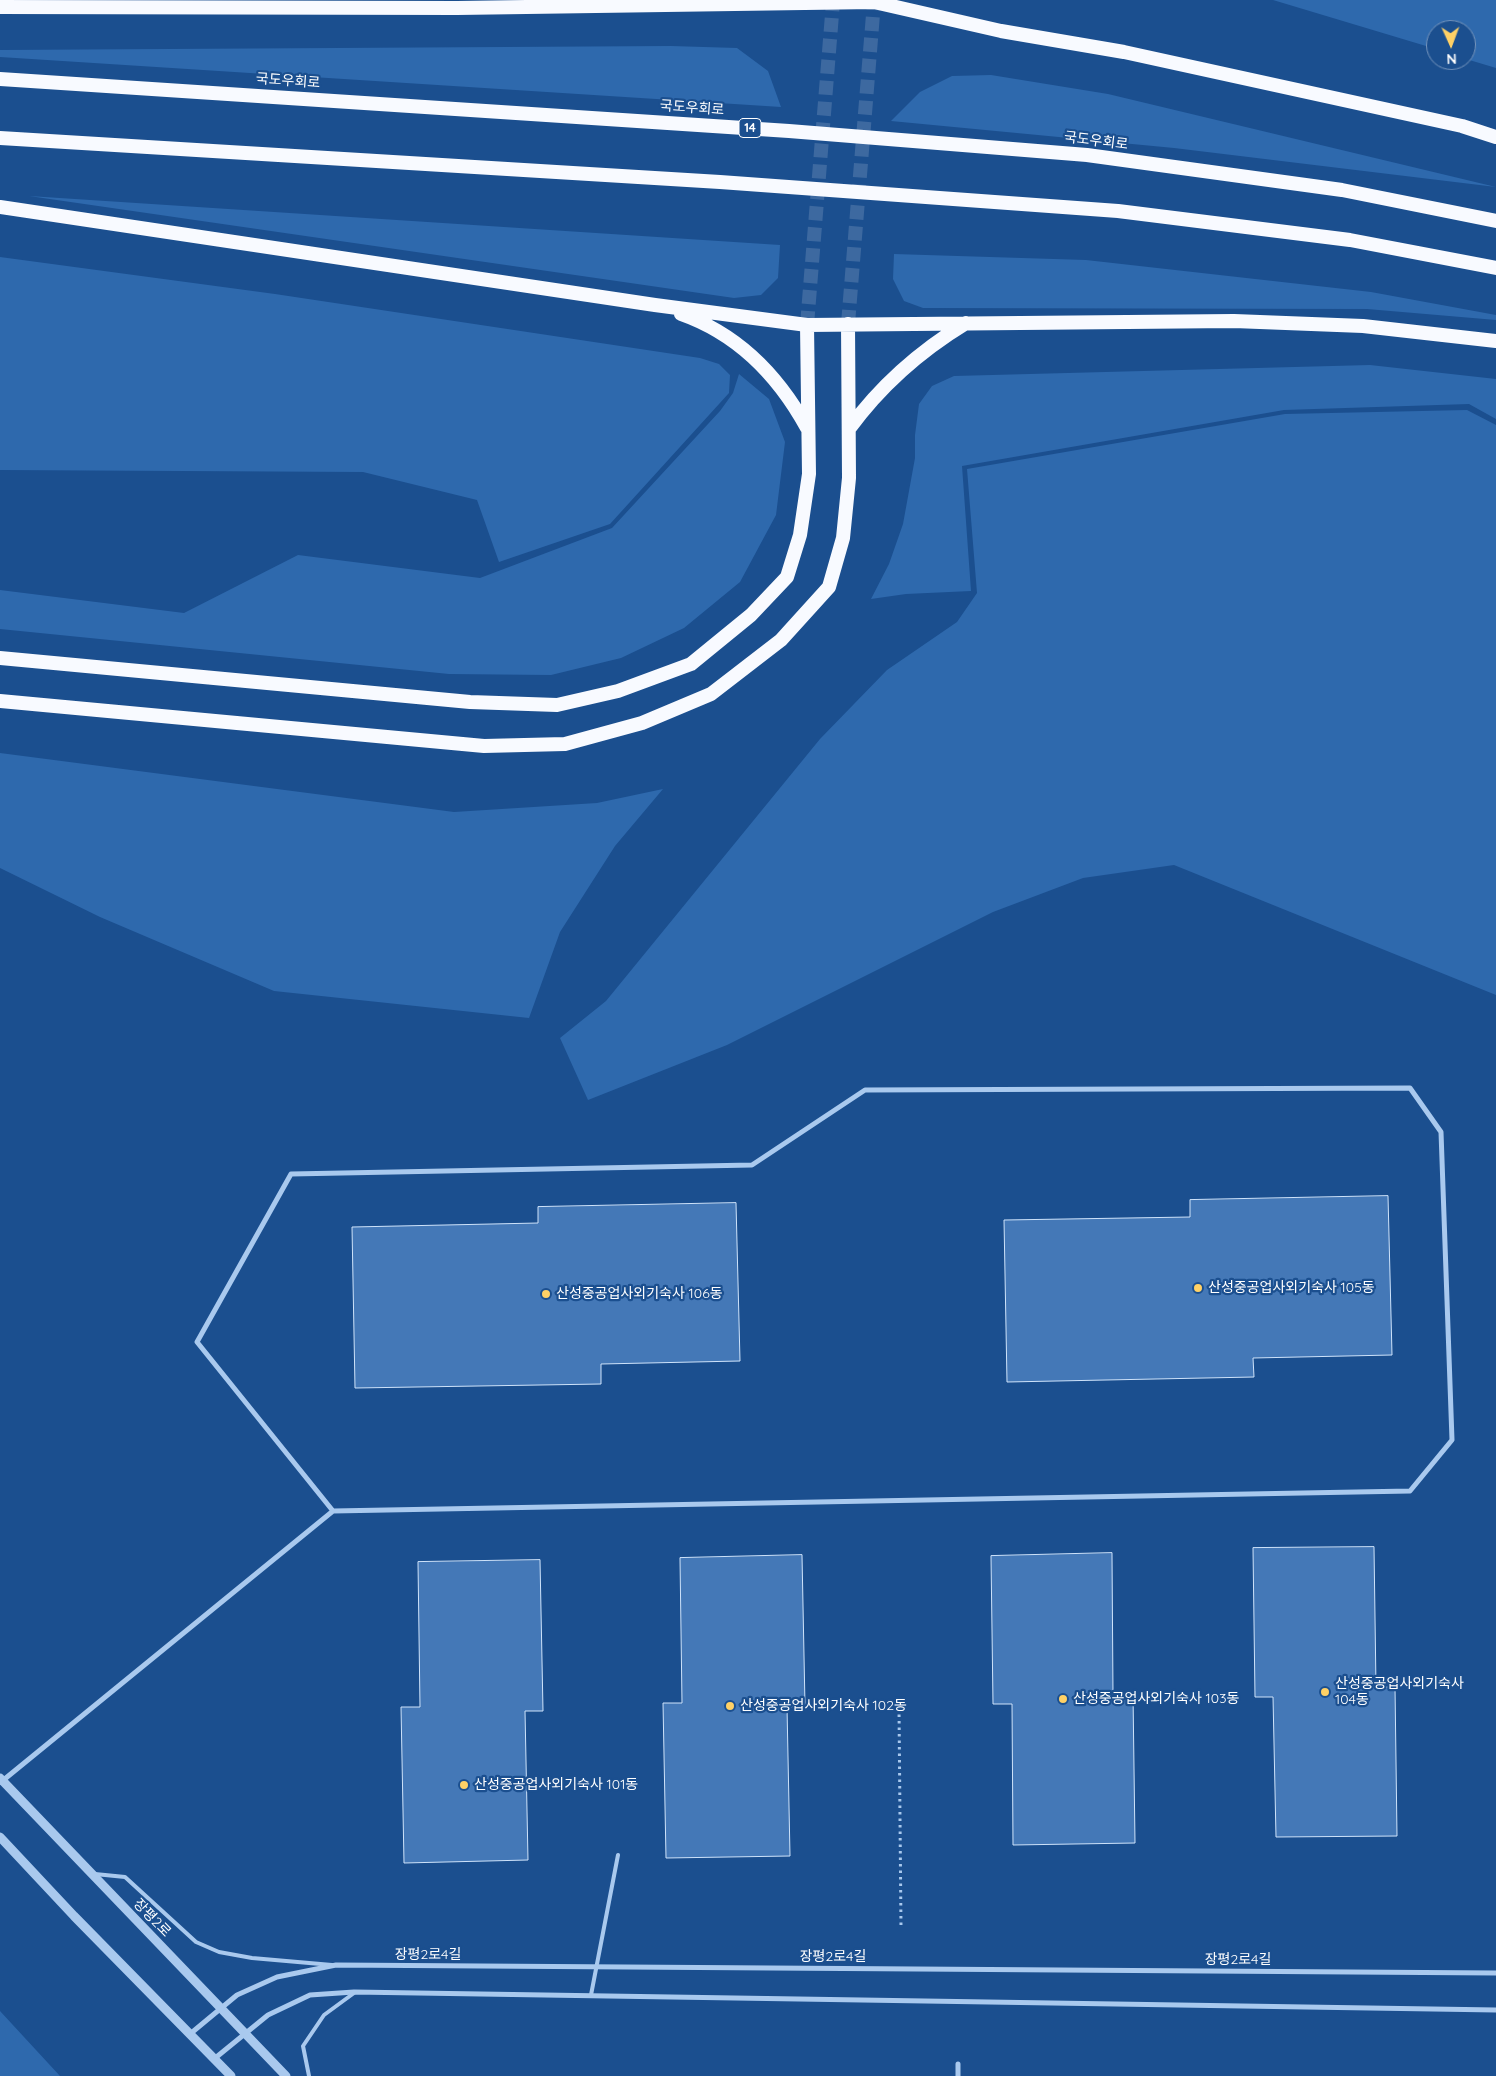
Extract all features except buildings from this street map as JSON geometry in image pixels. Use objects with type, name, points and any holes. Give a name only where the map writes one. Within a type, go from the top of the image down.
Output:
[{"type":"highway","points":[[0,7],[457,8],[874,2],[1001,31],[1124,52],[1462,126],[1496,137]]},
{"type":"highway","name":"국도우회로","points":[[0,78],[790,131],[1087,155],[1342,190],[1496,221]]},
{"type":"highway","points":[[0,138],[720,182],[1118,211],[1350,240],[1496,268]]},
{"type":"highway","points":[[0,207],[655,305],[807,325],[1234,321],[1362,326],[1496,341]]},
{"type":"highway","points":[[655,305],[696,320],[744,349],[779,385],[807,430]]},
{"type":"highway","points":[[849,429],[872,400],[912,360],[968,322]]},
{"type":"highway","points":[[0,700],[484,746],[565,744],[642,722],[711,694],[781,640],[829,587],[843,538],[849,478],[848,324]]},
{"type":"highway","points":[[0,658],[470,702],[557,705],[618,691],[691,664],[751,615],[787,577],[800,535],[809,474],[807,325]]},
{"type":"street","points":[[1,1780],[333,1511],[1410,1491],[1452,1440],[1441,1132],[1410,1088],[865,1090],[752,1165],[291,1174],[197,1342],[333,1511]]},
{"type":"street","name":"장평2로","points":[[1,1780],[286,2076]]},
{"type":"street","points":[[0,1837],[74,1916],[231,2076]]},
{"type":"street","name":"장평2로4길","points":[[190,2034],[237,1995],[277,1977],[342,1965],[1496,1973]]},
{"type":"street","points":[[214,2059],[268,2015],[310,1995],[354,1992],[1496,2010]]},
{"type":"street","points":[[958,2064],[958,2076]]},
{"type":"lane","points":[[591,1995],[618,1855]]},
{"type":"lane","points":[[90,1874],[125,1877],[196,1942],[219,1952],[252,1958],[342,1965]]},
{"type":"lane","points":[[308,2076],[303,2046],[324,2015],[354,1992]]},
{"type":"path","points":[[899,1708],[901,1927]]},
{"type":"shaded area","points":[[1273,0],[1496,0],[1496,68],[1476,62],[1476,20],[1426,20],[1426,46]]},
{"type":"shaded area","points":[[671,46],[737,48],[768,71],[781,107],[0,57],[0,50]]},
{"type":"shaded area","points":[[991,75],[1108,94],[1496,187],[1174,148],[891,121],[920,92],[952,76]]},
{"type":"shaded area","points":[[29,196],[780,245],[778,278],[761,295],[734,298]]},
{"type":"shaded area","points":[[894,254],[1086,260],[1371,292],[1496,315],[1496,320],[1367,309],[923,308],[904,301],[893,279]]},
{"type":"shaded area","points":[[0,257],[275,294],[700,358],[719,364],[730,375],[729,393],[610,524],[499,562],[477,500],[363,472],[0,470]]},
{"type":"shaded area","points":[[1370,365],[1496,379],[1496,419],[1469,404],[1284,410],[962,466],[971,591],[906,594],[871,599],[889,564],[903,524],[915,458],[915,435],[919,404],[932,386],[954,376]]},
{"type":"shaded area","points":[[739,374],[769,399],[785,442],[776,515],[740,582],[684,628],[621,658],[551,675],[449,674],[0,629],[0,590],[184,613],[298,555],[480,578],[612,528],[720,411],[733,393]]},
{"type":"shaded area","points":[[1467,410],[1496,425],[1496,995],[1174,865],[1083,878],[993,912],[727,1045],[588,1100],[560,1038],[606,1001],[820,739],[887,670],[957,622],[977,593],[967,469],[1285,414]]},
{"type":"shaded area","points":[[0,753],[454,812],[597,803],[663,789],[615,846],[560,932],[529,1018],[274,991],[100,917],[0,868]]},
{"type":"shaded area","points":[[0,2011],[60,2076],[0,2076]]},
{"type":"tunnel","points":[[807,325],[833,2]]},
{"type":"tunnel","points":[[848,324],[874,2]]},
{"type":"place","name":"산성중공업사외기숙사 105동","points":[[1198,1288]]},
{"type":"place","name":"산성중공업사외기숙사 106동","points":[[546,1294]]},
{"type":"place","name":"산성중공업사외기숙사 104동","points":[[1325,1692]]},
{"type":"place","name":"산성중공업사외기숙사 103동","points":[[1063,1699]]},
{"type":"place","name":"산성중공업사외기숙사 102동","points":[[730,1706]]},
{"type":"place","name":"산성중공업사외기숙사 101동","points":[[464,1785]]}]
